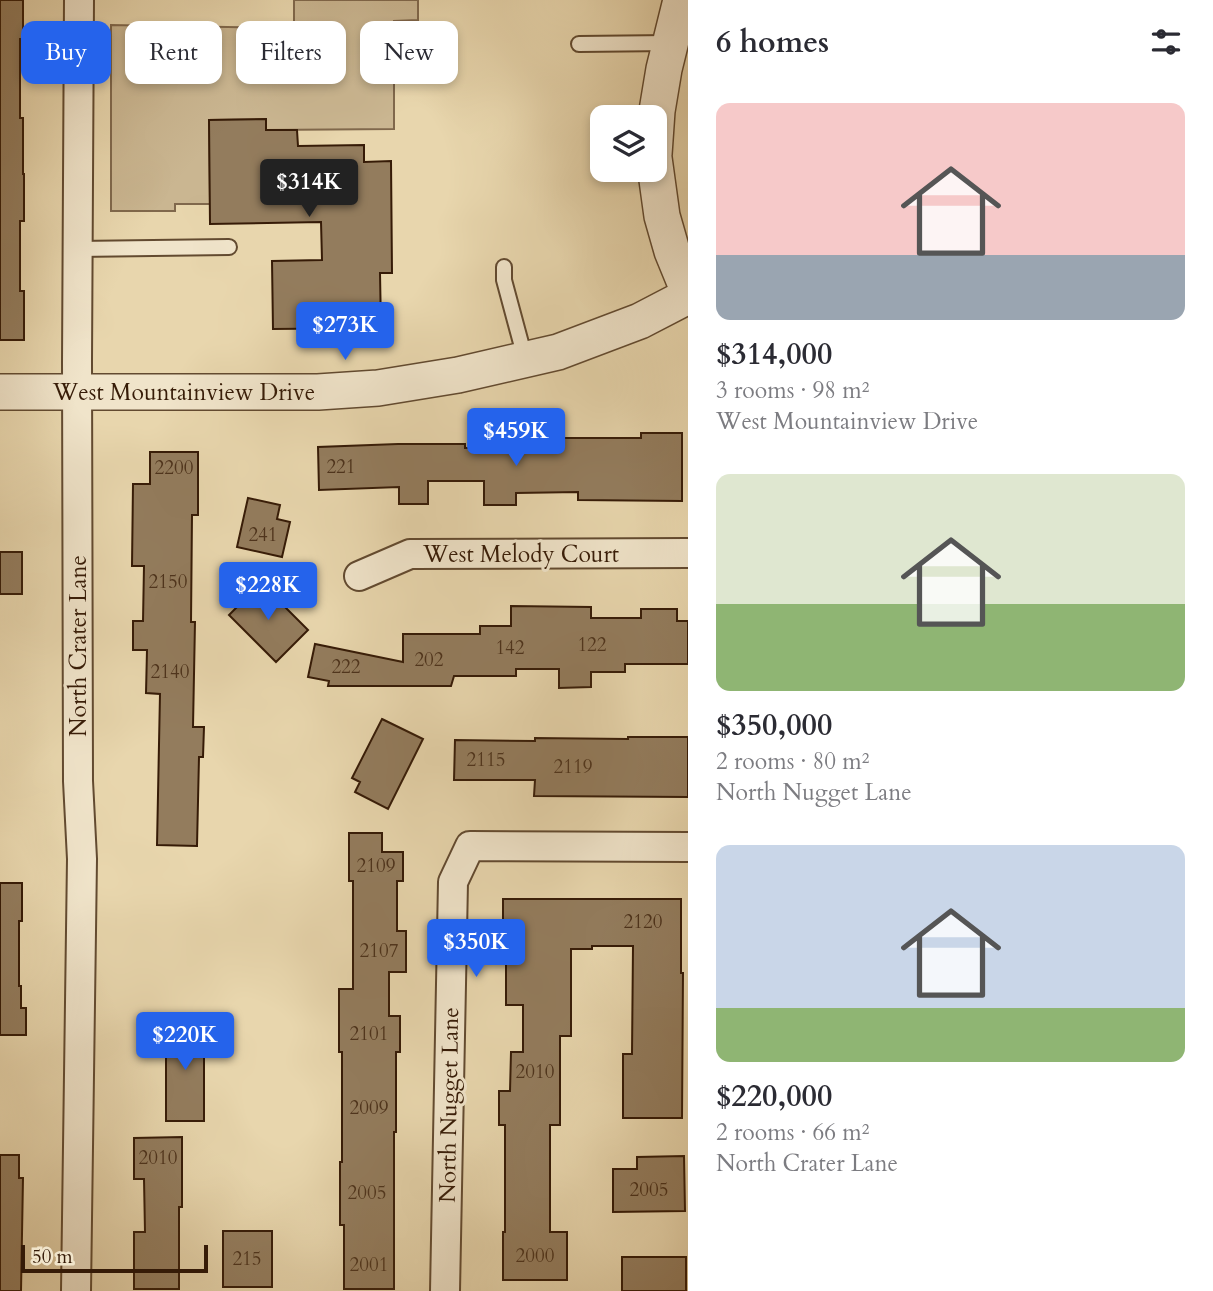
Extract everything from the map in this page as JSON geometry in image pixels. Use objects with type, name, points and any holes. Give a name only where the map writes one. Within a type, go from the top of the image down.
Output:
[{"type":"street","name":"North Crater Lane","points":[[76,1291],[82,859],[78,780],[79,0]]},
{"type":"street","points":[[658,105],[681,0]]},
{"type":"street","points":[[657,182],[662,216],[672,251],[688,290]]},
{"type":"street","name":"West Mountainview Drive","points":[[0,392],[305,392],[378,388],[458,375],[558,352],[640,321],[688,296]]},
{"type":"street","name":"West Melody Court","points":[[359,576],[410,554],[688,553]]},
{"type":"street","name":"North Nugget Lane","points":[[445,1291],[453,882],[470,846],[688,847]]},
{"type":"lane","points":[[579,44],[670,43]]},
{"type":"lane","points":[[77,249],[229,247]]},
{"type":"lane","points":[[504,267],[504,280],[525,360]]},
{"type":"shaded area","points":[[294,0],[418,0],[418,20],[360,21],[360,84],[394,84],[394,129],[266,130],[265,119],[209,120],[210,204],[175,204],[175,211],[111,211],[111,25],[125,25],[125,84],[222,84],[222,27],[236,27],[236,84],[346,84],[346,21],[294,21]]},
{"type":"building","points":[[0,0],[23,0],[20,118],[23,118],[24,221],[20,221],[20,291],[24,291],[24,340],[0,340]]},
{"type":"building","points":[[266,119],[266,130],[297,130],[298,146],[364,145],[364,162],[391,161],[392,273],[380,273],[381,328],[273,329],[272,261],[322,260],[321,222],[210,224],[209,120]]},
{"type":"building","points":[[531,432],[532,438],[641,438],[641,433],[682,433],[682,501],[578,500],[578,492],[516,493],[516,505],[484,505],[484,481],[428,481],[428,504],[399,504],[399,487],[319,490],[318,447],[465,444],[465,448],[505,447],[505,433]]},
{"type":"building","points":[[150,452],[198,452],[198,515],[192,515],[191,622],[195,622],[193,727],[204,727],[203,757],[199,757],[197,846],[157,845],[160,694],[146,693],[147,650],[133,650],[133,621],[143,621],[144,566],[132,566],[133,484],[150,484]]},
{"type":"building","points":[[248,498],[280,505],[277,519],[290,522],[282,557],[237,547]]},
{"type":"building","points":[[0,552],[22,552],[22,594],[0,594]]},
{"type":"building","points":[[261,583],[308,630],[276,662],[229,615]]},
{"type":"building","points":[[511,606],[591,607],[591,618],[641,618],[641,609],[677,609],[677,621],[688,621],[688,664],[625,664],[625,672],[591,672],[591,687],[559,688],[559,669],[516,669],[516,676],[454,676],[451,686],[328,686],[329,681],[308,677],[315,644],[403,662],[403,634],[480,634],[480,626],[511,626]]},
{"type":"building","points":[[382,719],[423,739],[388,809],[355,792],[360,782],[352,778]]},
{"type":"building","points":[[688,737],[688,797],[534,796],[535,780],[454,780],[455,740],[535,741],[535,738]]},
{"type":"building","points":[[349,833],[382,833],[382,852],[403,852],[403,881],[397,881],[397,931],[406,931],[406,972],[389,972],[389,1016],[400,1016],[400,1052],[396,1052],[394,1132],[394,1289],[344,1289],[344,1225],[340,1225],[342,1052],[339,1052],[339,989],[353,989],[353,881],[349,881]]},
{"type":"building","points":[[0,883],[22,883],[19,986],[21,1008],[26,1008],[26,1035],[0,1035]]},
{"type":"building","points":[[503,899],[681,899],[682,1118],[623,1118],[623,1054],[632,1054],[633,946],[571,949],[571,1036],[560,1036],[560,1125],[550,1125],[550,1232],[567,1232],[567,1280],[503,1280],[505,1125],[499,1125],[499,1091],[510,1091],[511,1052],[523,1052],[523,1005],[506,1005]]},
{"type":"building","points":[[166,1024],[204,1024],[204,1121],[166,1121]]},
{"type":"building","points":[[182,1137],[179,1289],[134,1289],[134,1232],[145,1232],[144,1179],[134,1179],[134,1138]]},
{"type":"building","points":[[0,1155],[19,1155],[19,1178],[23,1178],[21,1291],[0,1291]]},
{"type":"building","points":[[684,1156],[685,1211],[613,1212],[613,1169],[637,1169],[637,1157]]},
{"type":"building","points":[[223,1231],[272,1231],[272,1287],[223,1287]]},
{"type":"building","points":[[622,1257],[686,1257],[686,1291],[622,1291]]}]
